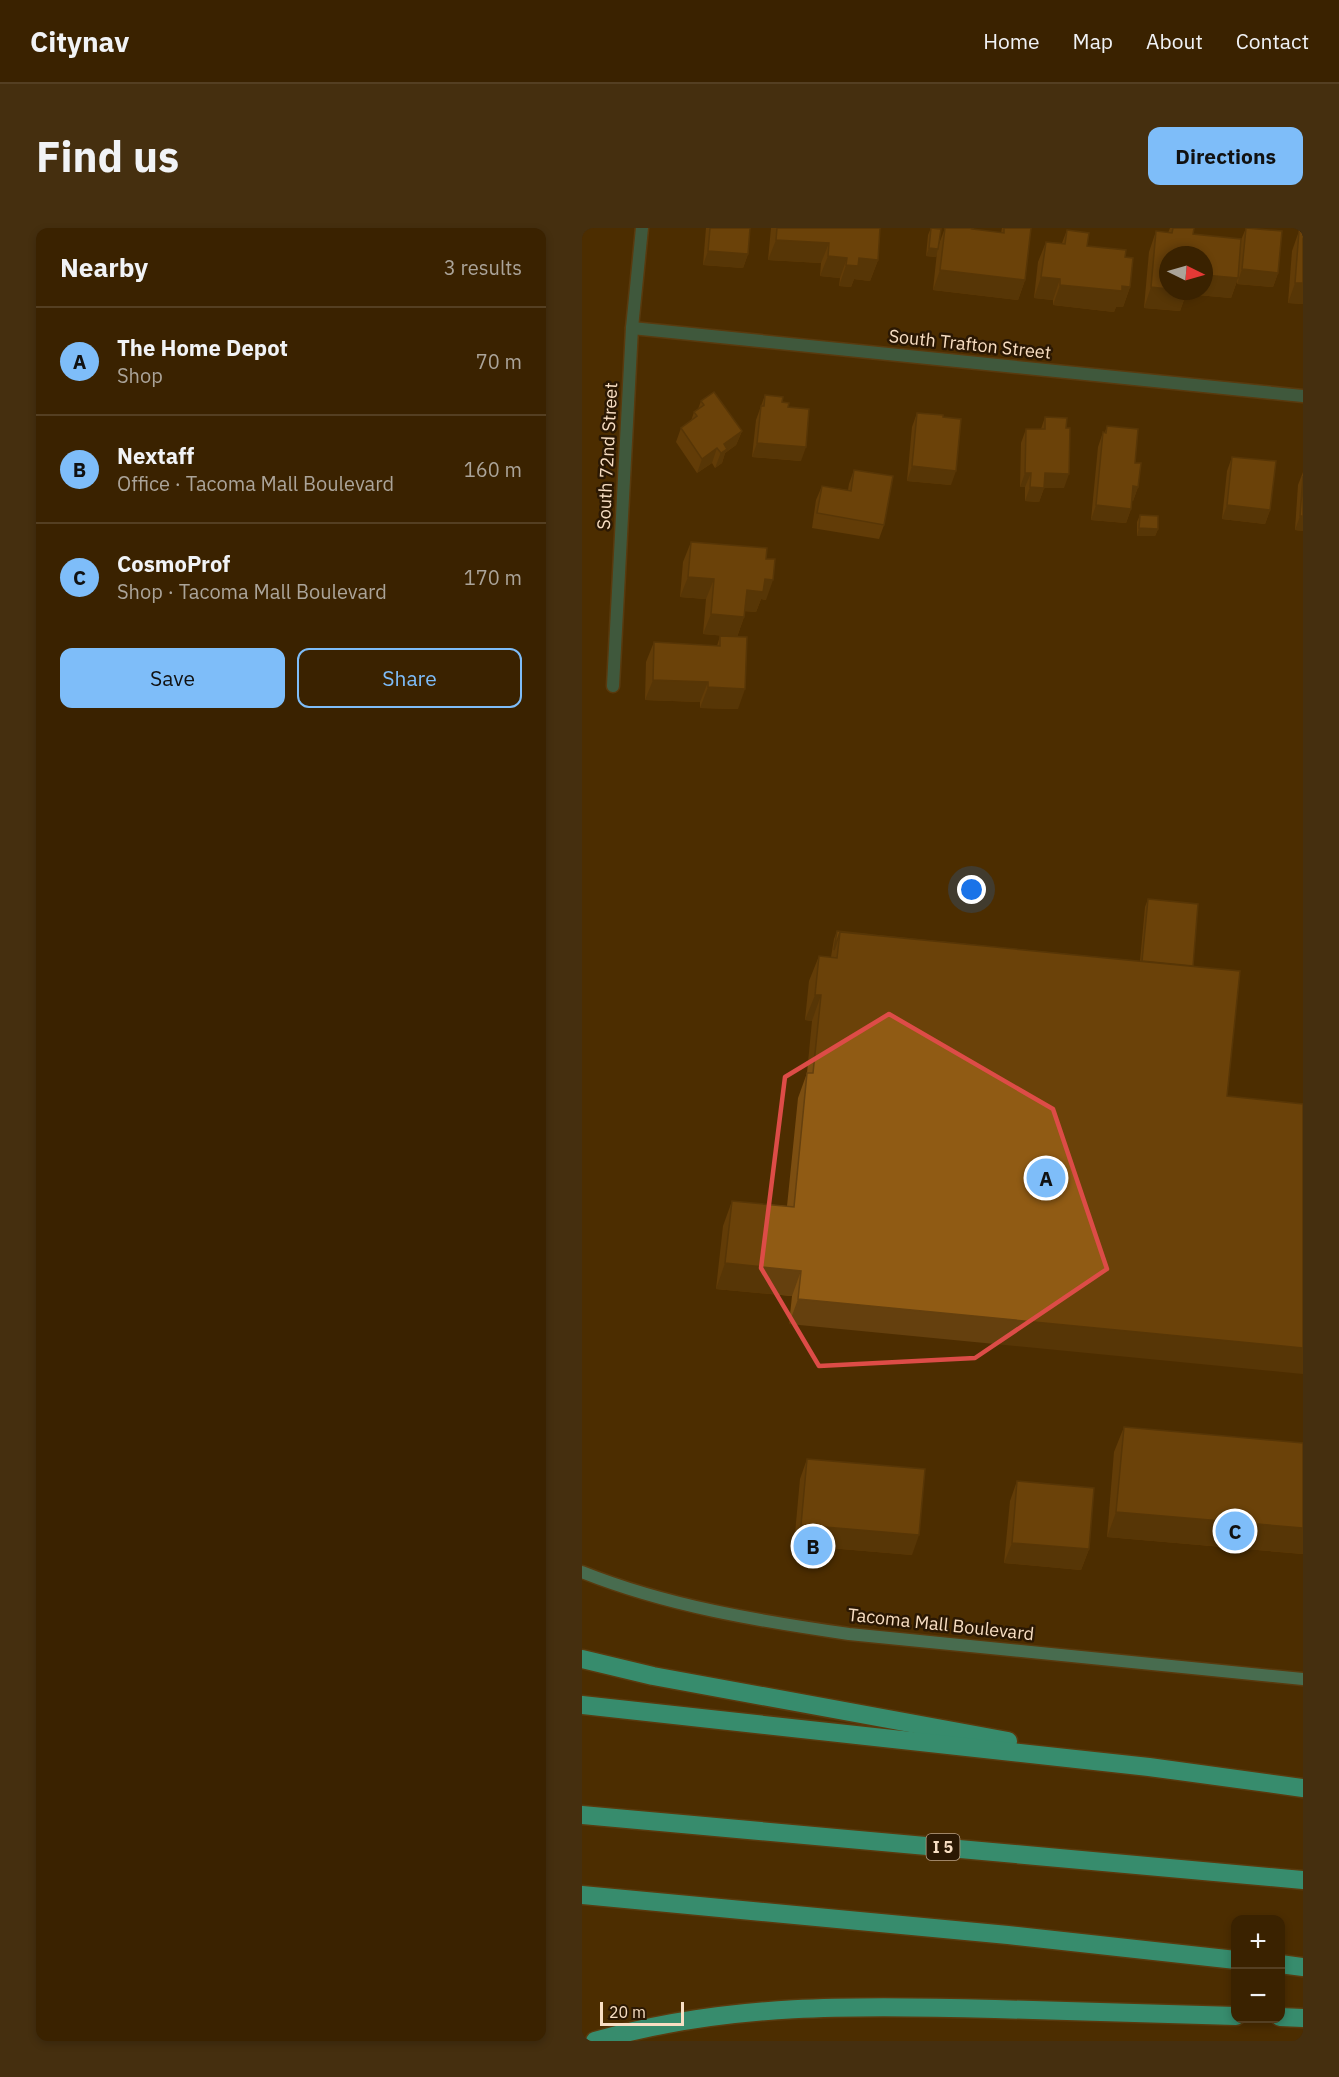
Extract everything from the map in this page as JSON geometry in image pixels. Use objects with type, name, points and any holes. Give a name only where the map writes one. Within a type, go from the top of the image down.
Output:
[{"type":"highway","points":[[582,1659],[653,1676],[1149,1767]]},
{"type":"highway","points":[[582,1705],[1149,1767],[1303,1788]]},
{"type":"highway","name":"I 5","points":[[582,1815],[1303,1880]]},
{"type":"highway","points":[[582,1895],[1008,1935],[1231,1959]]},
{"type":"highway","points":[[1285,1965],[1303,1966]]},
{"type":"highway","points":[[595,2041],[695,2018],[816,2007],[940,2007],[1231,2016]]},
{"type":"highway","points":[[1285,2017],[1303,2018]]},
{"type":"main road","name":"Tacoma Mall Boulevard","points":[[582,1572],[638,1592],[695,1607],[780,1624],[849,1634],[1303,1679]]},
{"type":"street","name":"South 72nd Street","points":[[613,686],[633,328],[642,228]]},
{"type":"street","name":"South Trafton Street","points":[[633,328],[1303,396]]},
{"type":"highlighted area","points":[[889,1014],[1053,1109],[1107,1269],[975,1358],[819,1366],[761,1268],[785,1077]]},
{"type":"building","points":[[710,228],[750,228],[748,254],[708,251]]},
{"type":"building","points":[[777,228],[880,228],[878,260],[859,258],[858,266],[846,265],[847,258],[828,256],[829,243],[776,240]]},
{"type":"building","points":[[931,228],[941,229],[938,249],[929,248]]},
{"type":"building","points":[[945,228],[973,228],[1004,233],[1004,228],[1031,228],[1025,280],[940,270]]},
{"type":"building","points":[[1173,228],[1194,228],[1193,234],[1241,239],[1238,278],[1213,276],[1213,246],[1159,246],[1159,288],[1151,287],[1156,231],[1172,233]]},
{"type":"building","points":[[1246,228],[1282,231],[1278,273],[1242,269]]},
{"type":"building","points":[[1067,230],[1089,233],[1087,246],[1126,250],[1125,257],[1133,258],[1130,287],[1122,286],[1122,291],[1060,285],[1060,279],[1041,277],[1046,242],[1065,244]]},
{"type":"building","points":[[1299,231],[1303,231],[1303,283],[1295,283]]},
{"type":"building","points":[[714,392],[742,431],[724,444],[727,449],[721,453],[717,448],[702,459],[681,428],[697,416],[694,412],[704,405],[701,401]]},
{"type":"building","points":[[765,395],[783,397],[782,402],[789,403],[788,407],[809,409],[806,447],[757,443],[761,406],[764,406]]},
{"type":"building","points":[[917,413],[961,419],[956,471],[912,466]]},
{"type":"building","points":[[1045,417],[1067,418],[1066,428],[1070,428],[1069,474],[1045,473],[1044,488],[1030,487],[1031,473],[1025,473],[1026,429],[1045,429]]},
{"type":"building","points":[[1107,426],[1138,429],[1135,463],[1141,463],[1138,487],[1133,486],[1131,509],[1096,505],[1103,432],[1106,433]]},
{"type":"building","points":[[1232,457],[1276,461],[1270,510],[1227,505]]},
{"type":"building","points":[[854,470],[893,476],[884,525],[817,513],[822,486],[851,491]]},
{"type":"building","points":[[1303,476],[1303,516],[1300,516]]},
{"type":"building","points":[[1140,515],[1158,516],[1158,529],[1139,528]]},
{"type":"building","points":[[691,542],[767,548],[766,559],[775,559],[773,580],[765,579],[763,592],[747,590],[744,617],[711,614],[714,579],[688,577]]},
{"type":"building","points":[[720,636],[747,637],[745,689],[708,687],[708,682],[653,680],[654,642],[720,646]]},
{"type":"building","points":[[1148,899],[1198,904],[1193,966],[1142,961]]},
{"type":"building","points":[[837,931],[873,935],[840,932],[834,950]]},
{"type":"building","points":[[840,932],[1240,971],[1227,1096],[1303,1104],[1303,1348],[798,1299],[801,1271],[725,1263],[732,1201],[794,1207],[807,1073],[813,1073],[821,995],[815,995],[819,956],[837,958]]},
{"type":"building","points":[[1124,1427],[1303,1443],[1303,1528],[1116,1512]]},
{"type":"building","points":[[807,1459],[925,1469],[919,1535],[801,1525]]},
{"type":"building","points":[[1017,1481],[1094,1488],[1089,1549],[1012,1543]]},
{"type":"place","name":"The Home Depot","points":[[1046,1178]]},
{"type":"place","name":"CosmoProf","points":[[1235,1531]]},
{"type":"place","name":"Nextaff","points":[[813,1546]]}]
